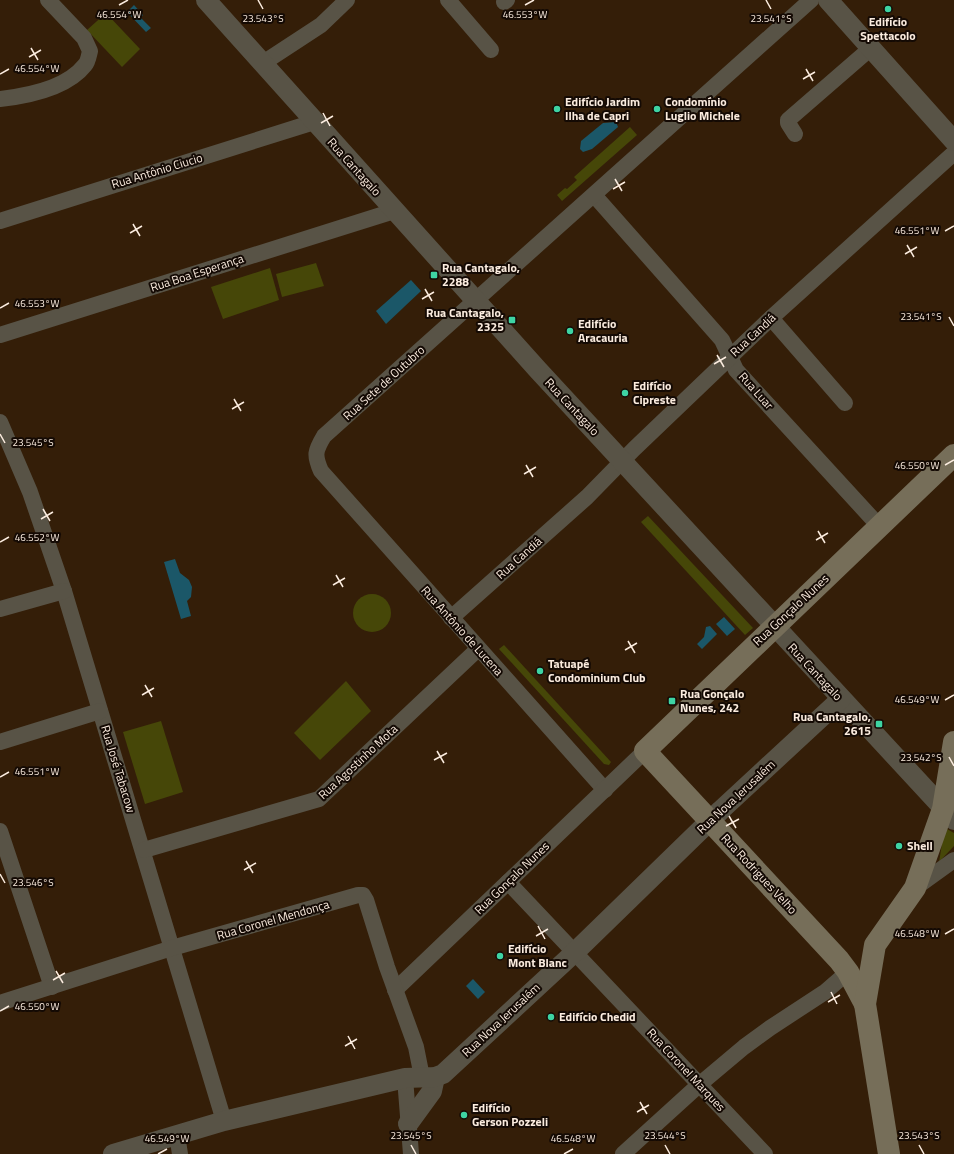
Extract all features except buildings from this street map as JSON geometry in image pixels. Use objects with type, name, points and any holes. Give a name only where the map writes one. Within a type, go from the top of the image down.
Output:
[{"type":"main road","name":"Rua Gonçalo Nunes","points":[[649,755],[773,627],[880,527],[954,455]]},
{"type":"main road","points":[[843,966],[875,945],[915,888],[949,814],[954,742]]},
{"type":"main road","name":"Rua Rodrigues Velho","points":[[649,755],[843,966],[865,1004]]},
{"type":"main road","points":[[875,945],[865,1004],[889,1154]]},
{"type":"street","points":[[0,99],[23,96],[50,88],[75,75],[86,64],[90,50],[84,38],[48,0]]},
{"type":"street","name":"Rua Cantagalo","points":[[206,0],[475,301],[773,627],[949,814]]},
{"type":"street","points":[[262,63],[321,25],[347,0]]},
{"type":"street","points":[[448,0],[491,50]]},
{"type":"street","name":"Rua Sete de Outubro","points":[[320,471],[316,459],[317,448],[324,436],[811,0]]},
{"type":"street","points":[[828,0],[954,141]]},
{"type":"street","points":[[794,134],[788,120],[872,48]]},
{"type":"street","name":"Rua Antônio Ciucio","points":[[0,220],[314,122]]},
{"type":"street","name":"Rua Candiá","points":[[451,618],[587,497],[622,461],[771,318],[954,153]]},
{"type":"street","name":"Rua Luar","points":[[594,194],[722,340],[736,370],[880,527]]},
{"type":"street","name":"Rua Boa Esperança","points":[[0,335],[394,211]]},
{"type":"street","points":[[771,318],[845,404]]},
{"type":"street","name":"Rua José Tabacow","points":[[0,422],[30,492],[64,591],[144,850],[224,1121]]},
{"type":"street","name":"Rua Antônio de Lucena","points":[[320,471],[604,790]]},
{"type":"street","points":[[0,609],[64,591]]},
{"type":"street","name":"Rua Agostinho Mota","points":[[144,850],[319,799],[478,649]]},
{"type":"street","name":"Rua Nova Jerusalém","points":[[113,1154],[179,1144],[224,1121],[420,1077],[443,1074],[575,952],[709,821],[841,699]]},
{"type":"street","points":[[0,742],[100,711]]},
{"type":"street","name":"Rua Gonçalo Nunes","points":[[395,990],[629,766],[649,755]]},
{"type":"street","points":[[0,830],[52,987]]},
{"type":"street","points":[[915,888],[954,860]]},
{"type":"street","name":"Rua Coronel Marques","points":[[508,882],[765,1154]]},
{"type":"street","name":"Rua Coronel Mendonça","points":[[0,1003],[172,948],[358,895],[363,896],[366,900],[395,990],[416,1047],[420,1077],[408,1124],[411,1154]]},
{"type":"street","points":[[623,1154],[700,1084],[757,1037],[817,998],[843,966]]},
{"type":"street","points":[[408,1124],[432,1091],[420,1077]]},
{"type":"shaded area","points":[[106,13],[140,49],[122,67],[87,30]]},
{"type":"shaded area","points":[[630,127],[637,135],[562,201],[557,195],[577,180],[574,177]]},
{"type":"shaded area","points":[[316,263],[324,286],[282,297],[276,274]]},
{"type":"shaded area","points":[[270,268],[279,300],[223,319],[211,287]]},
{"type":"shaded area","points":[[648,516],[753,628],[745,635],[641,522]]},
{"type":"shaded area","points":[[368,594],[376,594],[383,597],[388,602],[391,613],[388,624],[383,629],[376,632],[368,632],[361,629],[356,624],[353,617],[353,609],[356,602],[361,597]]},
{"type":"shaded area","points":[[504,645],[611,762],[609,765],[604,764],[499,649]]},
{"type":"shaded area","points":[[346,681],[371,711],[320,760],[294,733]]},
{"type":"shaded area","points":[[161,721],[183,792],[145,804],[123,732]]},
{"type":"shaded area","points":[[947,829],[954,833],[954,846],[939,862],[943,840]]},
{"type":"water","points":[[134,5],[143,15],[141,18],[151,28],[146,32],[127,12]]},
{"type":"water","points":[[616,122],[618,127],[592,149],[583,152],[580,149],[581,141],[603,123]]},
{"type":"water","points":[[411,280],[421,291],[386,324],[376,311]]},
{"type":"water","points":[[175,559],[180,573],[189,580],[192,587],[191,597],[187,601],[191,616],[181,619],[164,562]]},
{"type":"water","points":[[724,617],[735,629],[727,636],[716,624]]},
{"type":"water","points":[[710,626],[717,634],[702,649],[697,644],[704,637],[706,627]]},
{"type":"water","points":[[473,979],[485,992],[478,999],[466,986]]},
{"type":"place","name":"Edifício Spettacolo","points":[[888,9]]},
{"type":"place","name":"Edifício Jardim Ilha de Capri","points":[[557,109]]},
{"type":"place","name":"Condomínio Luglio Michele","points":[[657,109]]},
{"type":"place","name":"Rua Cantagalo, 2288","points":[[434,275]]},
{"type":"place","name":"Rua Cantagalo, 2325","points":[[512,320]]},
{"type":"place","name":"Edifício Aracauria","points":[[570,331]]},
{"type":"place","name":"Edifício Cipreste","points":[[625,393]]},
{"type":"place","name":"Tatuapé Condominium Club","points":[[540,671]]},
{"type":"place","name":"Rua Gonçalo Nunes, 242","points":[[672,701]]},
{"type":"place","name":"Rua Cantagalo, 2615","points":[[879,724]]},
{"type":"place","name":"Shell","points":[[899,846]]},
{"type":"place","name":"Edifício Mont Blanc","points":[[500,956]]},
{"type":"place","name":"Edifício Chedid","points":[[551,1017]]},
{"type":"place","name":"Edifício Gerson Pozzeli","points":[[464,1115]]}]
